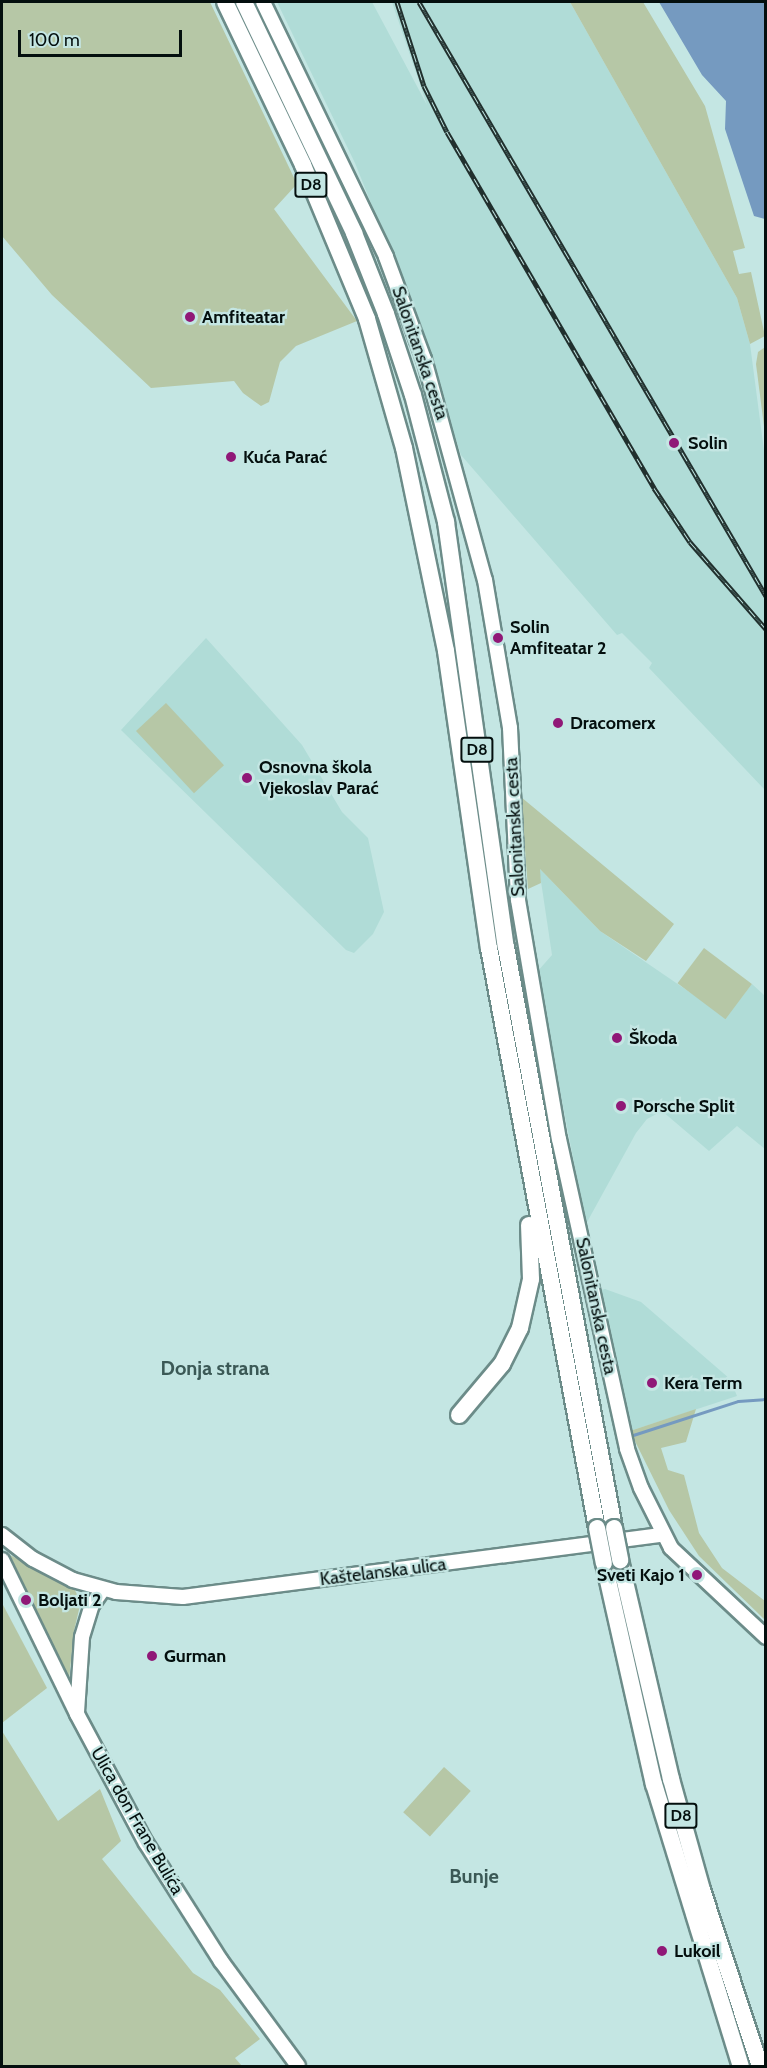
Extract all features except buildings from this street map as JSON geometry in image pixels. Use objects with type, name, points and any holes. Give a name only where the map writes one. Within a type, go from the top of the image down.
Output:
[{"type":"highway","name":"D8","points":[[225,2],[303,165],[362,308],[402,437],[446,651],[489,948],[597,1528],[612,1562],[674,1790],[760,2067]]},
{"type":"highway","name":"D8","points":[[244,2],[354,233],[386,314],[414,395],[446,522],[506,947],[614,1528],[612,1562],[654,1784],[741,2067]]},
{"type":"highway","points":[[459,1415],[502,1364],[513,1346],[526,1308],[532,1244],[524,1192],[531,1178]]},
{"type":"main road","name":"Salonitanska cesta","points":[[263,2],[386,257],[453,455],[485,580],[503,671],[510,728],[518,900],[559,1139],[627,1449],[663,1535],[697,1575],[765,1637]]},
{"type":"main road","name":"Kaštelanska ulica","points":[[2,1535],[52,1570],[103,1589],[159,1597],[220,1595],[663,1535]]},
{"type":"main road","name":"Ulica don Frane Bulića","points":[[2,1560],[76,1714],[170,1882],[220,1962],[298,2067]]},
{"type":"main road","points":[[76,1714],[82,1637],[92,1605],[103,1589]]},
{"type":"shaded area","points":[[2,2],[210,2],[297,184],[274,209],[357,321],[296,346],[280,362],[269,402],[261,406],[243,393],[234,381],[151,388],[52,295],[2,236]]},
{"type":"shaded area","points":[[277,2],[372,2],[427,105],[392,2],[570,2],[737,298],[750,344],[766,466],[765,790],[649,668],[652,663],[622,633],[617,635],[461,455],[413,308],[355,163]]},
{"type":"shaded area","points":[[570,2],[643,2],[705,106],[745,248],[733,251],[739,274],[751,272],[765,336],[750,344],[737,298]]},
{"type":"shaded area","points":[[765,347],[765,434],[756,364],[758,352]]},
{"type":"shaded area","name":"Osnovna škola Vjekoslav Parać","points":[[206,638],[302,745],[342,812],[368,838],[384,912],[373,934],[354,953],[346,950],[121,730]]},
{"type":"shaded area","points":[[166,703],[224,765],[194,793],[136,731]]},
{"type":"shaded area","points":[[521,797],[674,924],[646,961],[600,931],[540,869],[541,883],[528,889]]},
{"type":"shaded area","points":[[539,868],[600,931],[726,1017],[752,984],[765,996],[765,1149],[737,1126],[709,1151],[662,1111],[647,1119],[636,1133],[586,1224],[537,972],[552,955]]},
{"type":"shaded area","points":[[704,948],[752,984],[725,1019],[678,983]]},
{"type":"shaded area","points":[[605,1289],[641,1302],[730,1379],[737,1396],[630,1431],[598,1291]]},
{"type":"shaded area","points":[[696,1409],[686,1442],[661,1448],[668,1470],[684,1475],[699,1533],[722,1568],[765,1601],[765,1620],[699,1556],[669,1510],[630,1431]]},
{"type":"shaded area","points":[[10,1555],[73,1587],[81,1601],[74,1631],[69,1680]]},
{"type":"shaded area","points":[[2,1603],[47,1688],[2,1723]]},
{"type":"shaded area","points":[[2,1731],[58,1821],[100,1789],[121,1841],[102,1859],[193,1973],[220,1990],[260,2039],[235,2058],[242,2066],[3,2066]]},
{"type":"shaded area","points":[[444,1767],[471,1791],[430,1836],[403,1812]]},
{"type":"water","points":[[659,2],[765,2],[765,219],[754,216],[725,129],[726,101],[702,75]]},
{"type":"waterway","points":[[633,1435],[738,1401],[766,1399]]},
{"type":"railway","points":[[397,2],[424,86],[447,132],[654,488],[690,542],[766,629]]},
{"type":"railway","points":[[419,2],[766,596]]},
{"type":"place","name":"Amfiteatar","points":[[190,317]]},
{"type":"place","name":"Solin","points":[[674,443]]},
{"type":"place","name":"Kuća Parać","points":[[231,457]]},
{"type":"place","name":"Solin Amfiteatar 2","points":[[498,638]]},
{"type":"place","name":"Dracomerx","points":[[558,723]]},
{"type":"place","name":"Osnovna škola Vjekoslav Parać","points":[[247,778]]},
{"type":"place","name":"Škoda","points":[[617,1038]]},
{"type":"place","name":"Porsche Split","points":[[621,1106]]},
{"type":"place","name":"Kera Term","points":[[652,1383]]},
{"type":"place","name":"Sveti Kajo 1","points":[[697,1575]]},
{"type":"place","name":"Boljati 2","points":[[26,1600]]},
{"type":"place","name":"Gurman","points":[[152,1656]]},
{"type":"place","name":"Lukoil","points":[[662,1951]]},
{"type":"district","name":"Donja strana","points":[[215,1368]]},
{"type":"district","name":"Bunje","points":[[474,1876]]}]
